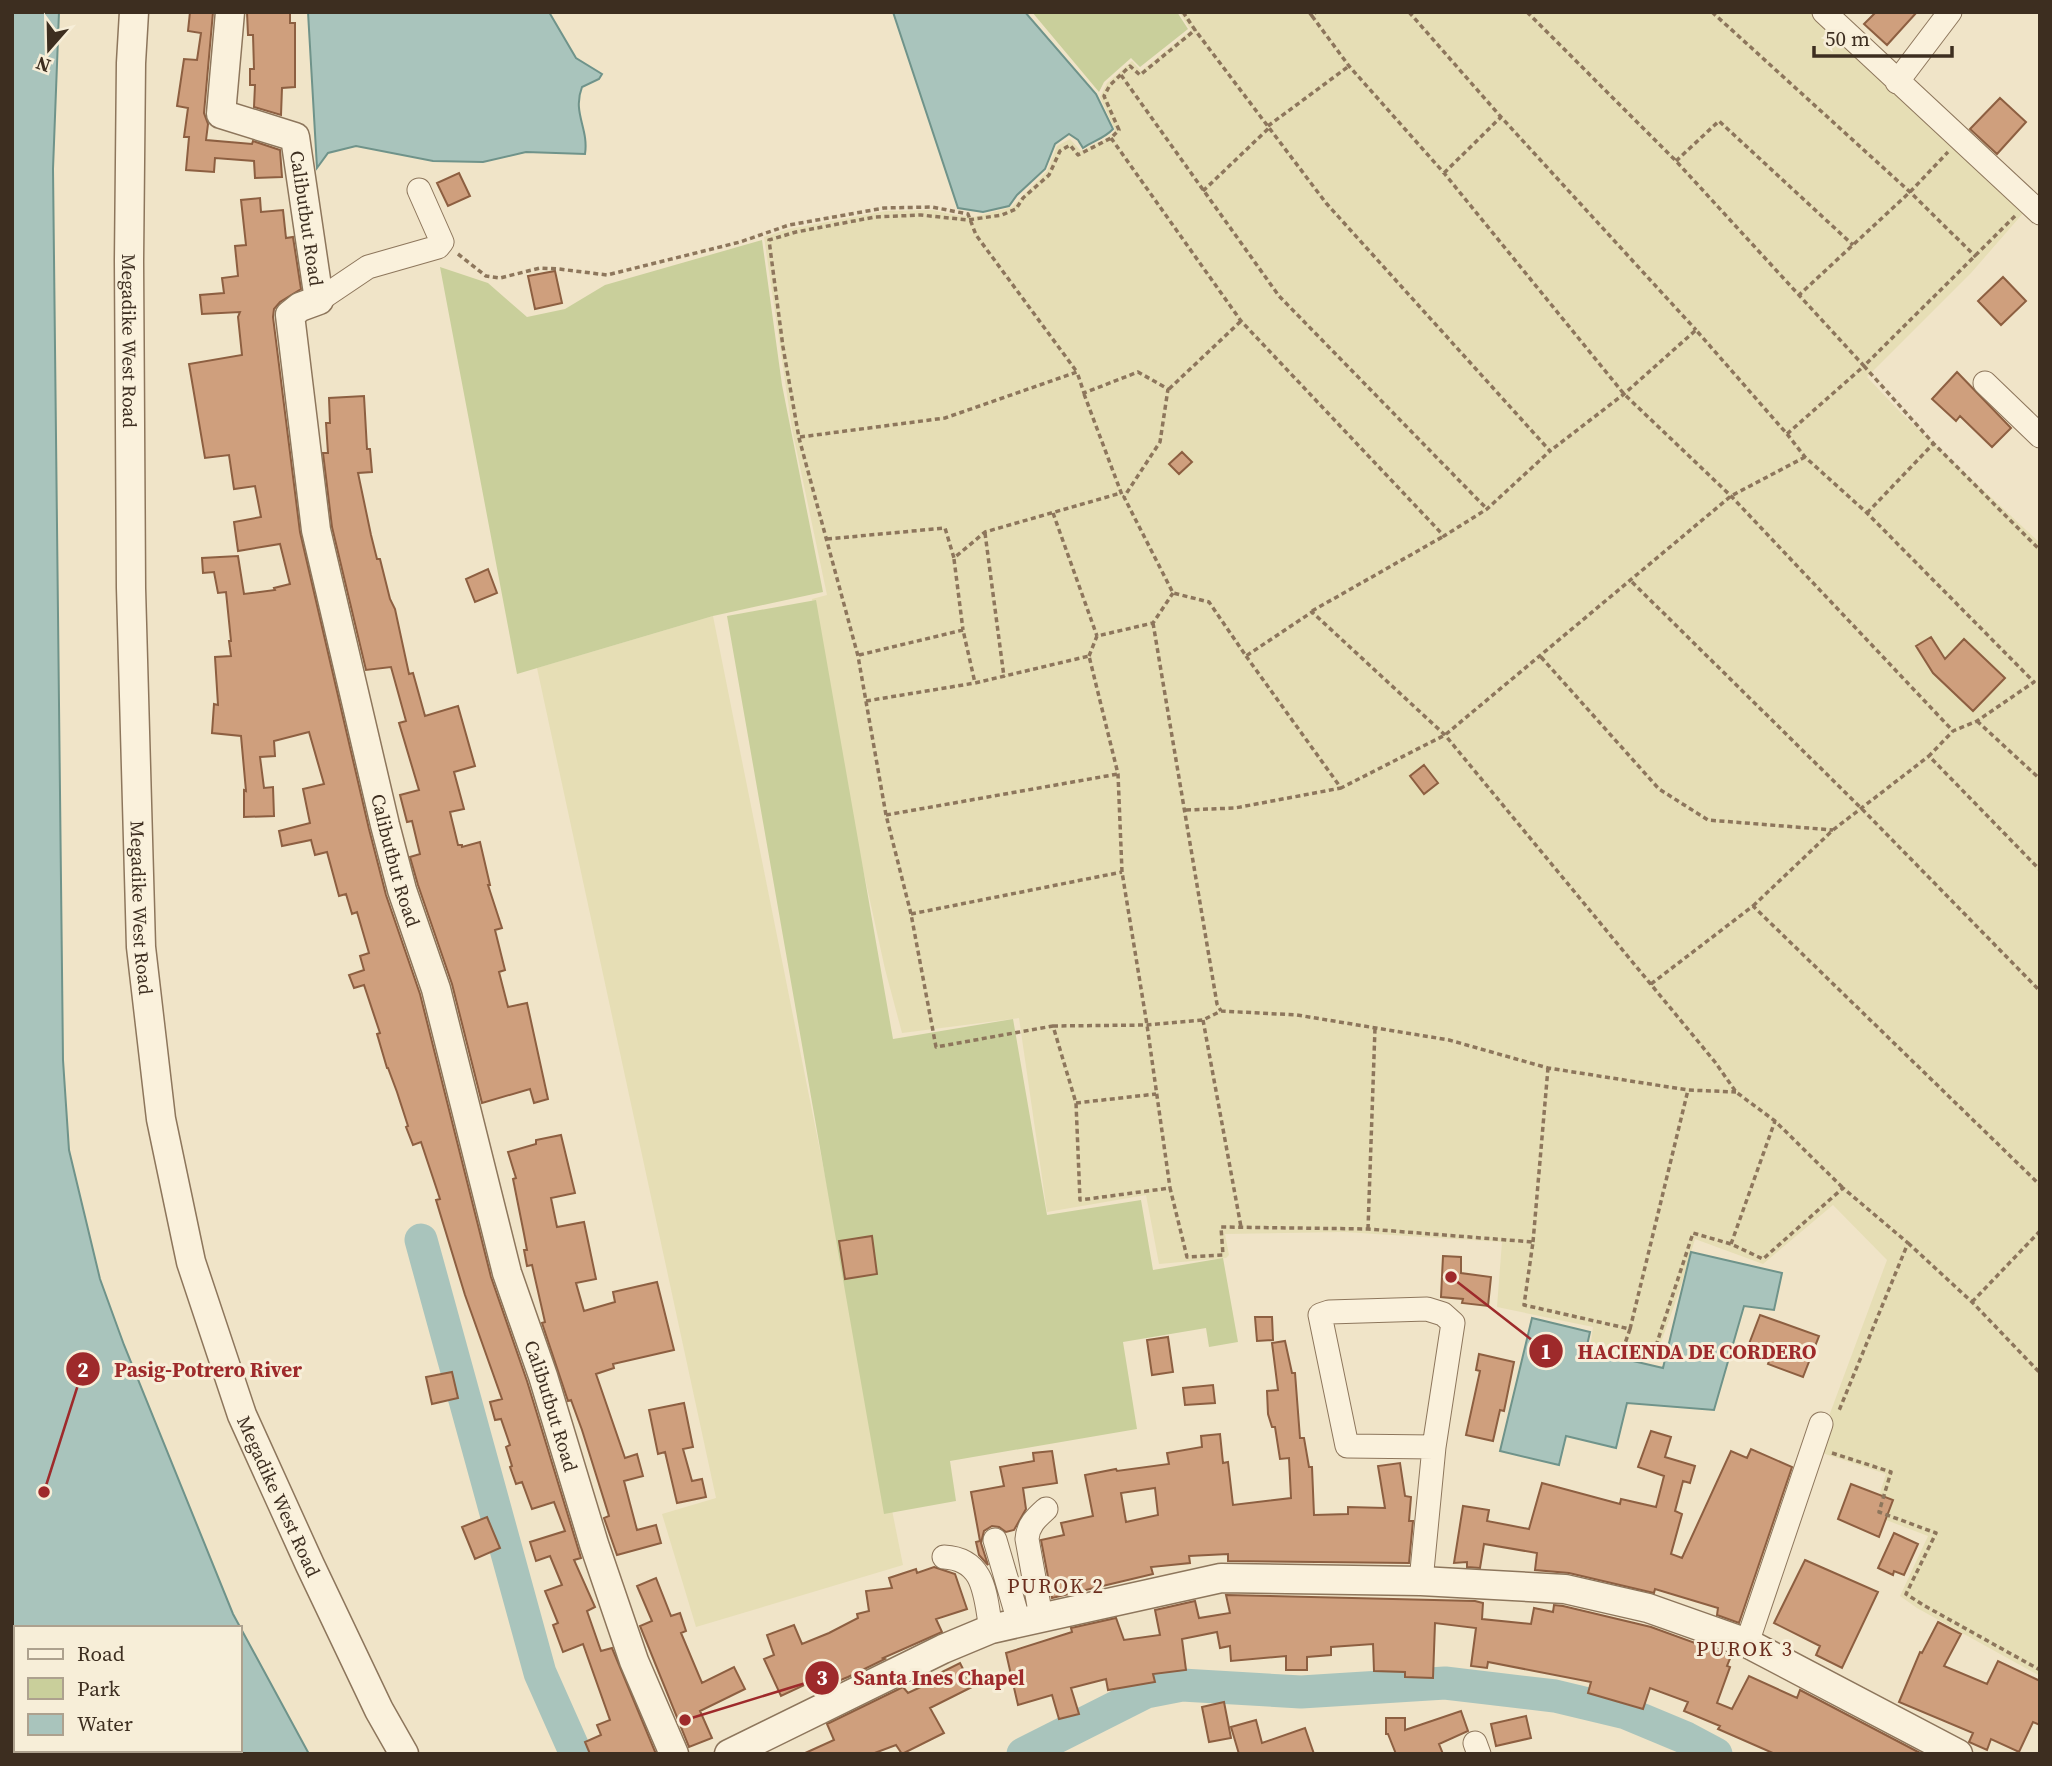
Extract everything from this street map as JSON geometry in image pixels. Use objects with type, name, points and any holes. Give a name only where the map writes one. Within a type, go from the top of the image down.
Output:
[{"type":"street","name":"Megadike West Road","points":[[134,12],[129,261],[131,588],[141,947],[161,1119],[191,1262],[242,1415],[310,1565],[404,1754]]},
{"type":"street","name":"Calibutbut Road","points":[[230,12],[220,114],[295,137],[320,300],[300,307],[290,315],[316,530],[384,825],[402,890],[436,989],[510,1280],[634,1661],[674,1754]]},
{"type":"street","points":[[1824,12],[2030,212]]},
{"type":"street","points":[[1897,82],[1950,12]]},
{"type":"street","points":[[320,300],[368,267],[438,247],[442,242],[419,190]]},
{"type":"street","points":[[1985,383],[2040,436]]},
{"type":"street","points":[[1421,1581],[1434,1447],[1453,1323],[1443,1314],[1427,1309],[1329,1312],[1320,1315],[1347,1446],[1434,1447]]},
{"type":"street","points":[[1747,1643],[1827,1424]]},
{"type":"street","points":[[1030,1620],[1028,1530],[1046,1509]]},
{"type":"street","points":[[995,1539],[1030,1620]]},
{"type":"street","points":[[944,1557],[957,1557],[971,1565],[981,1579],[991,1629]]},
{"type":"street","points":[[729,1754],[943,1649],[991,1629],[1221,1578],[1421,1581],[1565,1589],[1648,1608],[1747,1643],[1958,1754]]},
{"type":"path","points":[[1183,12],[1326,204],[1550,451]]},
{"type":"path","points":[[1409,12],[1696,330],[1805,457],[1867,513],[2040,688]]},
{"type":"path","points":[[1527,12],[1676,161],[1934,443],[2040,550]]},
{"type":"path","points":[[1712,12],[1910,192],[1976,257]]},
{"type":"path","points":[[1312,13],[1349,66],[1444,173],[1624,394],[1731,496],[1954,731]]},
{"type":"path","points":[[1195,30],[1140,75],[1130,66],[1110,85],[1104,96],[1119,131],[1078,155],[1070,145],[1060,151],[1049,175],[1023,198],[1016,209],[1002,215],[968,220],[921,215],[875,218],[796,232],[769,240],[783,347],[799,438],[858,656],[886,815],[911,914],[936,1048],[1054,1026],[1147,1026],[1203,1020],[1221,1012],[1297,1015],[1449,1040],[1548,1068],[1688,1090],[1736,1093]]},
{"type":"path","points":[[1203,191],[1268,127],[1349,66]]},
{"type":"path","points":[[1121,75],[1279,296],[1487,509]]},
{"type":"path","points":[[1444,173],[1501,117]]},
{"type":"path","points":[[1676,161],[1719,121],[1853,245]]},
{"type":"path","points":[[1111,138],[1241,321],[1444,536]]},
{"type":"path","points":[[1798,296],[1910,192],[1953,146]]},
{"type":"path","points":[[442,242],[486,276],[500,278],[540,268],[607,275],[740,242],[789,225],[884,208],[932,206],[968,214],[968,220],[976,235],[1077,372],[1121,494],[1127,503]]},
{"type":"path","points":[[1787,433],[1864,366],[1976,257],[2030,212]]},
{"type":"path","points":[[1241,321],[1168,389],[1160,442],[1124,497],[1173,593],[1209,602],[1341,788]]},
{"type":"path","points":[[1246,656],[1312,612],[1487,509],[1550,451],[1624,394],[1696,330]]},
{"type":"path","points":[[799,438],[945,418],[1077,372]]},
{"type":"path","points":[[1084,393],[1138,372],[1168,389]]},
{"type":"path","points":[[1867,513],[1934,443]]},
{"type":"path","points":[[1185,810],[1235,808],[1341,788],[1445,735],[1632,582],[1731,496],[1805,457]]},
{"type":"path","points":[[954,558],[985,532],[1121,494]]},
{"type":"path","points":[[1053,513],[1097,636],[1089,656],[1118,774],[1122,872],[1170,1188],[1187,1256],[1223,1255],[1221,1227],[1368,1229],[1532,1242]]},
{"type":"path","points":[[827,539],[945,528],[954,558],[963,630],[975,682]]},
{"type":"path","points":[[985,532],[1004,677]]},
{"type":"path","points":[[1632,582],[1861,808],[2040,990]]},
{"type":"path","points":[[1097,636],[1153,622],[1173,593]]},
{"type":"path","points":[[1312,612],[1445,735],[1715,1062],[1736,1093],[1775,1121],[1843,1188],[1908,1243],[1972,1303],[2040,1373]]},
{"type":"path","points":[[1153,622],[1217,1004],[1221,1012]]},
{"type":"path","points":[[858,656],[963,630]]},
{"type":"path","points":[[866,702],[1004,677],[1089,656]]},
{"type":"path","points":[[1541,657],[1658,789],[1708,820],[1833,830]]},
{"type":"path","points":[[1651,984],[1753,906],[1833,830],[1929,756],[1954,731],[1977,721],[2034,682]]},
{"type":"path","points":[[1977,721],[2040,779]]},
{"type":"path","points":[[1929,756],[2040,870]]},
{"type":"path","points":[[886,815],[1118,774]]},
{"type":"path","points":[[911,914],[1122,872]]},
{"type":"path","points":[[1753,906],[2040,1185]]},
{"type":"path","points":[[1203,1020],[1241,1227]]},
{"type":"path","points":[[1054,1026],[1076,1103],[1080,1200],[1170,1188]]},
{"type":"path","points":[[1368,1229],[1375,1028]]},
{"type":"path","points":[[1548,1068],[1524,1305],[1630,1329]]},
{"type":"path","points":[[1688,1090],[1630,1329],[1622,1352],[1652,1357],[1693,1233],[1731,1244],[1763,1259],[1843,1188]]},
{"type":"path","points":[[1076,1103],[1156,1094]]},
{"type":"path","points":[[1731,1244],[1775,1121]]},
{"type":"path","points":[[1972,1303],[2040,1231]]},
{"type":"path","points":[[1827,1424],[1908,1243]]},
{"type":"path","points":[[1823,1450],[1891,1472],[1878,1512],[1936,1533],[1906,1594],[2040,1670]]},
{"type":"shaded area","points":[[1179,12],[1820,12],[2025,211],[1971,273],[1867,377],[1902,414],[2040,543],[2040,1676],[1900,1596],[1928,1536],[1873,1515],[1886,1474],[1816,1451],[1887,1260],[1833,1205],[1763,1264],[1695,1239],[1654,1362],[1590,1349],[1593,1327],[1497,1307],[1502,1242],[1344,1232],[1225,1234],[1229,1255],[1226,1258],[1159,1264],[1146,1195],[1047,1212],[1019,1018],[902,1033],[859,851],[812,599],[827,595],[792,429],[764,237],[789,229],[886,211],[932,210],[974,217],[1012,207],[1047,171],[1057,146],[1070,139],[1081,151],[1108,138],[1115,130],[1100,97],[1107,83],[1132,61],[1141,71],[1191,30]]},
{"type":"shaded area","points":[[713,616],[903,1565],[696,1627],[662,1514],[716,1498],[537,668]]},
{"type":"green space","points":[[1032,12],[1177,12],[1188,29],[1140,67],[1131,58],[1104,82],[1099,92]]},
{"type":"green space","points":[[762,240],[782,385],[823,592],[713,616],[517,674],[440,267],[488,283],[527,317],[565,309],[605,285]]},
{"type":"green space","points":[[816,600],[893,1039],[1013,1019],[1047,1215],[1141,1200],[1153,1270],[1223,1258],[1238,1342],[1209,1347],[1206,1328],[1123,1342],[1137,1429],[950,1461],[956,1501],[884,1514],[727,616]]},
{"type":"water","points":[[12,12],[59,12],[53,169],[63,1060],[69,1150],[100,1279],[124,1345],[240,1626],[14,1626],[14,1734]]},
{"type":"water","points":[[308,12],[549,12],[576,58],[602,74],[599,79],[582,87],[579,96],[585,154],[526,152],[483,162],[433,161],[356,146],[328,153],[317,168]]},
{"type":"water","points":[[893,12],[1025,12],[1096,94],[1113,129],[1083,148],[1078,140],[1069,134],[1055,144],[1045,169],[1009,206],[983,212],[958,208]]},
{"type":"water","points":[[1691,1252],[1782,1273],[1774,1310],[1744,1306],[1714,1410],[1627,1403],[1616,1448],[1566,1436],[1559,1465],[1500,1451],[1532,1318],[1590,1332],[1586,1350],[1663,1368]]},
{"type":"water","points":[[242,1631],[309,1754],[26,1752],[242,1752]]},
{"type":"building","points":[[190,12],[213,12],[204,113],[208,124],[206,140],[252,144],[253,141],[280,150],[282,177],[255,178],[254,161],[215,158],[214,172],[186,170],[189,137],[184,137],[188,108],[177,106],[184,59],[197,60],[201,33],[188,31]]},
{"type":"building","points":[[247,12],[290,12],[290,23],[295,23],[295,87],[282,88],[281,115],[254,107],[255,85],[250,85],[250,69],[254,69],[253,35],[248,35]]},
{"type":"building","points":[[1876,12],[1917,12],[1887,45],[1864,24]]},
{"type":"building","points":[[2000,98],[2026,122],[1997,154],[1970,129]]},
{"type":"building","points":[[459,173],[470,196],[448,206],[437,183]]},
{"type":"building","points":[[260,198],[261,212],[283,210],[286,238],[293,237],[301,289],[280,302],[274,309],[273,317],[300,532],[369,829],[386,895],[420,994],[491,1277],[527,1381],[581,1558],[574,1560],[595,1607],[587,1611],[601,1651],[612,1648],[656,1754],[590,1754],[585,1742],[601,1735],[597,1725],[610,1720],[583,1644],[563,1652],[553,1625],[558,1623],[545,1591],[562,1585],[550,1556],[536,1561],[530,1542],[565,1531],[554,1502],[532,1509],[522,1482],[516,1484],[510,1467],[512,1466],[506,1447],[510,1445],[501,1419],[495,1420],[490,1402],[502,1399],[465,1295],[436,1200],[440,1199],[421,1142],[413,1145],[406,1127],[408,1126],[387,1068],[377,1034],[380,1033],[364,985],[354,988],[349,975],[364,970],[360,956],[369,953],[357,912],[352,914],[346,894],[339,896],[327,852],[315,855],[311,840],[282,846],[279,831],[310,823],[303,789],[324,784],[309,732],[274,741],[275,756],[260,757],[264,788],[273,787],[274,816],[244,817],[244,790],[246,791],[241,736],[212,733],[214,704],[218,705],[215,657],[231,656],[231,641],[226,592],[218,593],[214,572],[203,573],[202,558],[238,556],[244,594],[275,590],[274,588],[290,584],[280,544],[238,551],[234,522],[261,517],[255,486],[234,489],[229,455],[205,458],[189,364],[242,355],[238,317],[240,312],[202,314],[200,295],[224,293],[222,278],[238,276],[235,246],[246,245],[241,200]]},
{"type":"building","points":[[555,271],[562,303],[535,309],[528,276]]},
{"type":"building","points":[[2003,277],[2026,301],[2001,325],[1978,301]]},
{"type":"building","points":[[1957,372],[2011,428],[1992,447],[1960,416],[1956,421],[1932,399]]},
{"type":"building","points":[[364,396],[367,449],[370,449],[372,472],[358,473],[371,535],[395,609],[409,674],[413,673],[425,716],[458,706],[475,766],[454,772],[464,809],[450,812],[458,845],[462,847],[480,842],[488,885],[502,928],[495,930],[505,970],[499,972],[508,1007],[527,1003],[548,1099],[534,1103],[530,1089],[482,1103],[452,984],[410,857],[420,854],[412,821],[407,822],[400,795],[419,790],[399,723],[406,721],[391,667],[366,670],[332,527],[323,453],[328,453],[326,423],[330,423],[329,398]]},
{"type":"building","points":[[1182,452],[1192,462],[1179,474],[1169,464]]},
{"type":"building","points":[[488,569],[497,593],[475,602],[466,579]]},
{"type":"building","points":[[1931,637],[1945,659],[1964,639],[2005,678],[1973,711],[1933,673],[1916,646]]},
{"type":"building","points":[[1424,765],[1438,783],[1424,794],[1410,776]]},
{"type":"building","points":[[561,1135],[575,1193],[551,1198],[557,1227],[584,1222],[596,1279],[576,1283],[584,1311],[615,1302],[613,1292],[657,1282],[674,1350],[613,1364],[614,1368],[596,1374],[625,1458],[637,1454],[643,1476],[624,1481],[637,1530],[656,1525],[661,1543],[617,1555],[604,1518],[609,1516],[582,1430],[571,1400],[568,1401],[542,1323],[545,1322],[532,1265],[527,1266],[524,1250],[527,1250],[513,1179],[516,1178],[508,1152],[536,1144],[536,1140]]},
{"type":"building","points":[[872,1236],[877,1274],[845,1279],[839,1241]]},
{"type":"building","points":[[1443,1256],[1461,1257],[1461,1273],[1491,1277],[1488,1306],[1462,1303],[1463,1299],[1441,1297]]},
{"type":"building","points":[[1760,1315],[1819,1336],[1803,1377],[1768,1364],[1772,1353],[1749,1344]]},
{"type":"building","points":[[1255,1317],[1272,1317],[1273,1340],[1257,1341]]},
{"type":"building","points":[[1168,1337],[1173,1372],[1152,1375],[1147,1340]]},
{"type":"building","points":[[1285,1341],[1292,1373],[1295,1373],[1300,1438],[1304,1438],[1309,1467],[1312,1467],[1314,1515],[1348,1514],[1348,1507],[1385,1508],[1378,1466],[1400,1463],[1405,1496],[1411,1497],[1409,1521],[1413,1521],[1409,1563],[1228,1561],[1228,1554],[1189,1556],[1190,1563],[1151,1567],[1153,1574],[1052,1598],[1041,1540],[1064,1535],[1061,1523],[1093,1516],[1085,1475],[1169,1464],[1167,1453],[1202,1447],[1201,1436],[1220,1434],[1223,1463],[1228,1462],[1233,1505],[1291,1498],[1289,1458],[1280,1459],[1275,1427],[1272,1427],[1268,1414],[1267,1391],[1278,1390],[1272,1343]],"holes":[[[1155,1488],[1158,1515],[1126,1522],[1121,1493]]]},
{"type":"building","points":[[1479,1354],[1514,1362],[1504,1411],[1500,1410],[1493,1441],[1466,1435],[1480,1371],[1476,1370]]},
{"type":"building","points":[[452,1372],[458,1398],[432,1404],[426,1377]]},
{"type":"building","points":[[1213,1385],[1215,1403],[1185,1405],[1183,1388]]},
{"type":"building","points":[[684,1403],[693,1447],[683,1449],[692,1481],[702,1479],[706,1497],[677,1503],[665,1452],[658,1454],[649,1410]]},
{"type":"building","points":[[1651,1431],[1671,1437],[1665,1457],[1695,1466],[1690,1483],[1683,1481],[1675,1511],[1682,1514],[1671,1554],[1682,1558],[1731,1451],[1747,1458],[1751,1449],[1792,1467],[1739,1623],[1717,1615],[1718,1608],[1655,1589],[1654,1593],[1569,1573],[1535,1570],[1537,1553],[1484,1544],[1480,1568],[1467,1567],[1467,1562],[1454,1563],[1463,1506],[1489,1510],[1487,1521],[1529,1529],[1542,1483],[1620,1504],[1621,1499],[1656,1507],[1664,1476],[1638,1467]]},
{"type":"building","points":[[1052,1451],[1057,1483],[1023,1488],[1026,1509],[1014,1530],[1006,1532],[992,1526],[984,1531],[981,1543],[988,1565],[979,1555],[976,1542],[980,1541],[971,1492],[1004,1486],[1000,1467],[1034,1461],[1033,1453]]},
{"type":"building","points":[[1851,1484],[1893,1500],[1879,1537],[1838,1519]]},
{"type":"building","points":[[487,1517],[500,1548],[475,1559],[462,1527]]},
{"type":"building","points":[[1894,1533],[1918,1544],[1904,1575],[1894,1571],[1893,1575],[1878,1568]]},
{"type":"building","points":[[1805,1560],[1878,1592],[1842,1668],[1816,1655],[1820,1646],[1774,1623]]},
{"type":"building","points":[[934,1567],[955,1574],[967,1609],[936,1619],[942,1632],[821,1688],[817,1679],[781,1696],[764,1659],[774,1655],[767,1635],[794,1625],[802,1644],[858,1618],[857,1614],[869,1611],[866,1591],[892,1588],[889,1578],[916,1569],[917,1573]]},
{"type":"building","points":[[656,1578],[671,1616],[680,1613],[686,1631],[681,1633],[702,1683],[734,1667],[745,1689],[700,1711],[712,1738],[689,1747],[640,1626],[652,1621],[637,1586]]},
{"type":"building","points":[[1226,1595],[1475,1601],[1483,1603],[1482,1619],[1531,1624],[1534,1608],[1553,1612],[1554,1605],[1563,1606],[1651,1627],[1731,1656],[1727,1666],[1730,1667],[1717,1703],[1732,1709],[1749,1676],[1797,1698],[1800,1690],[1922,1754],[1775,1754],[1684,1711],[1688,1702],[1650,1688],[1643,1709],[1588,1693],[1591,1682],[1488,1662],[1487,1668],[1471,1666],[1476,1628],[1435,1623],[1433,1678],[1405,1677],[1405,1672],[1374,1671],[1373,1644],[1331,1647],[1331,1655],[1307,1657],[1307,1670],[1286,1670],[1286,1656],[1231,1661],[1230,1646],[1220,1648],[1217,1632],[1182,1639],[1186,1670],[1153,1674],[1155,1682],[1108,1690],[1106,1679],[1071,1688],[1079,1714],[1059,1719],[1052,1695],[1018,1705],[1006,1653],[1072,1632],[1071,1628],[1116,1618],[1124,1640],[1160,1635],[1155,1610],[1195,1601],[1199,1618],[1230,1613]]},
{"type":"building","points":[[1938,1622],[1961,1634],[1944,1666],[1987,1684],[1998,1661],[2040,1681],[2040,1725],[2033,1722],[2019,1752],[1991,1739],[1987,1750],[1969,1742],[1973,1733],[1899,1702],[1920,1652],[1922,1653]]},
{"type":"building","points":[[960,1663],[972,1687],[930,1708],[944,1733],[902,1754],[896,1745],[872,1754],[803,1754],[834,1740],[827,1724],[903,1687],[908,1693],[942,1677],[940,1673]]},
{"type":"building","points":[[1224,1702],[1231,1738],[1209,1742],[1202,1707]]},
{"type":"building","points":[[1461,1711],[1468,1731],[1439,1744],[1443,1754],[1396,1754],[1386,1734],[1386,1718],[1405,1718],[1405,1730]]},
{"type":"building","points":[[1526,1716],[1531,1738],[1496,1746],[1491,1724]]},
{"type":"building","points":[[1256,1720],[1262,1743],[1305,1728],[1314,1754],[1239,1754],[1231,1727]]},
{"type":"waterway","points":[[421,1240],[540,1673],[576,1754]]},
{"type":"waterway","points":[[1023,1754],[1146,1692],[1182,1685],[1301,1692],[1445,1683],[1555,1696],[1626,1713],[1686,1738],[1716,1754]]},
{"type":"place","name":"HACIENDA DE CORDERO","points":[[1451,1277]]},
{"type":"place","name":"Pasig-Potrero River","points":[[44,1492]]},
{"type":"place","name":"Santa Ines Chapel","points":[[685,1720]]},
{"type":"district","name":"PUROK 2","points":[[1056,1586]]},
{"type":"district","name":"PUROK 3","points":[[1745,1649]]}]
